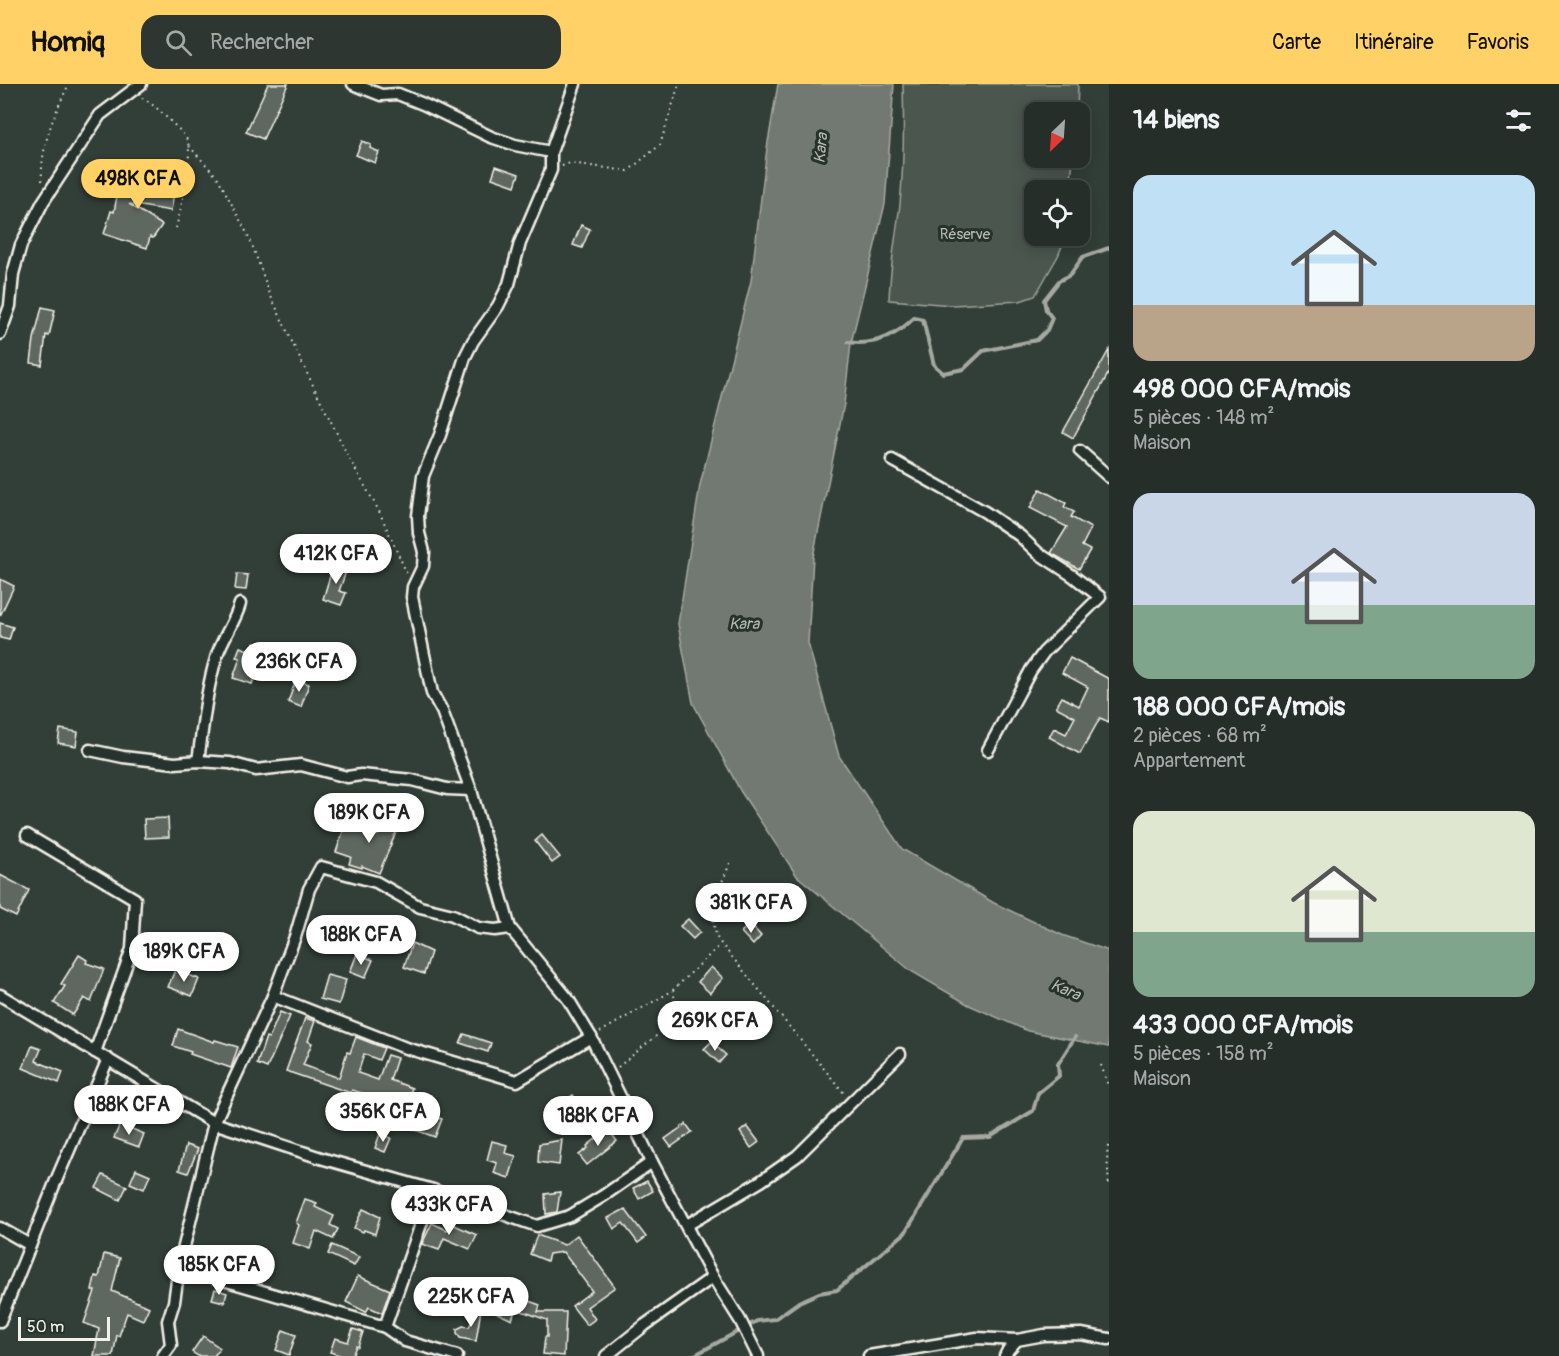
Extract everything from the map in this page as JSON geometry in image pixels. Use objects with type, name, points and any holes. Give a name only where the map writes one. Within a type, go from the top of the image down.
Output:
[{"type":"street","points":[[0,334],[10,306],[21,245],[44,202],[100,115],[141,84]]},
{"type":"street","points":[[353,84],[381,95],[398,94],[491,137],[515,145],[551,152]]},
{"type":"street","points":[[575,84],[551,152],[551,170],[520,243],[509,284],[498,306],[473,341],[465,357],[440,435],[423,476],[418,516],[419,533],[424,552],[423,566],[413,587],[412,597],[432,693],[442,711],[471,790],[510,928],[568,999],[591,1038],[652,1162],[758,1356]]},
{"type":"street","points":[[1080,451],[1109,477]]},
{"type":"street","points":[[892,460],[985,512],[1100,597],[1044,652],[1031,669],[988,750]]},
{"type":"street","points":[[198,761],[209,682],[218,651],[236,619],[240,604]]},
{"type":"street","points":[[90,750],[123,757],[165,762],[198,761],[230,764],[256,770],[301,765],[347,777],[361,775],[412,780],[447,789],[471,790]]},
{"type":"street","points":[[27,835],[135,898],[132,949],[95,1052]]},
{"type":"street","points":[[163,1356],[171,1345],[168,1321],[174,1302],[178,1267],[214,1123],[273,996],[296,934],[309,890],[321,867],[376,882],[420,907],[453,915],[478,927],[495,930],[510,928]]},
{"type":"street","points":[[0,995],[214,1123],[324,1159],[433,1190],[537,1226],[570,1216],[652,1162]]},
{"type":"street","points":[[273,996],[403,1047],[517,1081],[591,1038]]},
{"type":"street","points":[[687,1225],[797,1156],[900,1054]]},
{"type":"street","points":[[0,1322],[84,1111],[108,1059]]},
{"type":"street","points":[[385,1327],[433,1190]]},
{"type":"street","points":[[0,1228],[30,1245]]},
{"type":"street","points":[[178,1267],[385,1327],[405,1341],[457,1356]]},
{"type":"street","points":[[606,1356],[713,1277]]},
{"type":"street","points":[[868,1356],[977,1338],[1017,1340],[1044,1335],[1081,1334],[1109,1340]]},
{"type":"street","points":[[1005,1356],[1017,1340]]},
{"type":"path","points":[[44,202],[41,167],[51,121],[69,84]]},
{"type":"path","points":[[551,170],[570,164],[628,171],[660,145],[679,84]]},
{"type":"path","points":[[125,94],[134,94],[149,101],[186,138],[189,146],[218,178],[250,239],[269,292],[300,359],[349,458],[379,511],[413,587]]},
{"type":"path","points":[[176,228],[188,172],[189,146]]},
{"type":"path","points":[[730,863],[714,901],[712,919],[720,945],[851,1102]]},
{"type":"path","points":[[591,1038],[672,991],[720,945]]},
{"type":"path","points":[[608,1074],[682,1015],[672,991]]},
{"type":"path","points":[[1101,1065],[1109,1088]]},
{"type":"path","points":[[1109,1146],[1107,1155],[1109,1187]]},
{"type":"green space","name":"Réserve","points":[[903,84],[1078,84],[1077,102],[1024,102],[1024,168],[1072,168],[1071,180],[1024,180],[1024,246],[1062,246],[1035,296],[1020,301],[953,305],[889,300],[900,204]]},
{"type":"water","name":"Kara","points":[[778,84],[894,84],[885,204],[851,343],[844,404],[813,557],[808,643],[839,756],[902,849],[994,903],[1062,935],[1109,951],[1109,1047],[1028,1031],[969,1005],[911,971],[797,876],[741,792],[693,703],[678,624],[700,485],[751,281],[767,148]]},
{"type":"building","points":[[268,84],[288,84],[263,139],[246,132]]},
{"type":"building","points":[[362,141],[379,152],[375,163],[356,155]]},
{"type":"building","points":[[496,166],[519,174],[515,186],[492,178]]},
{"type":"building","points":[[121,175],[175,186],[171,211],[129,204],[162,225],[153,238],[150,237],[147,248],[104,234],[111,211],[114,212]]},
{"type":"building","points":[[581,225],[590,229],[582,248],[573,245]]},
{"type":"building","points":[[42,307],[55,310],[49,336],[46,335],[42,365],[31,363]]},
{"type":"building","points":[[1109,350],[1109,372],[1073,438],[1063,432]]},
{"type":"building","points":[[1040,489],[1066,503],[1064,507],[1074,512],[1071,517],[1091,528],[1082,546],[1090,550],[1079,569],[1051,553],[1067,527],[1030,508]]},
{"type":"building","points":[[334,563],[347,569],[339,591],[346,593],[341,605],[323,599]]},
{"type":"building","points":[[237,574],[248,575],[246,590],[235,589]]},
{"type":"building","points":[[0,579],[14,586],[0,616]]},
{"type":"building","points":[[0,623],[13,627],[9,640],[0,638]]},
{"type":"building","points":[[254,643],[266,648],[252,684],[233,678],[240,658],[236,657],[240,647],[251,651]]},
{"type":"building","points":[[1070,658],[1109,679],[1109,722],[1100,718],[1080,754],[1049,737],[1054,728],[1066,734],[1075,717],[1056,707],[1062,697],[1079,706],[1088,687],[1062,673]]},
{"type":"building","points":[[296,680],[309,684],[301,707],[288,702]]},
{"type":"building","points":[[60,729],[78,732],[76,746],[58,743]]},
{"type":"building","points":[[389,811],[402,818],[379,873],[362,866],[362,868],[349,864],[351,857],[336,852],[345,826],[378,835]]},
{"type":"building","points":[[168,818],[169,837],[145,838],[144,819]]},
{"type":"building","points":[[542,835],[560,857],[552,863],[535,841]]},
{"type":"building","points":[[0,875],[29,890],[16,917],[0,909]]},
{"type":"building","points":[[688,919],[700,932],[693,939],[680,926]]},
{"type":"building","points":[[750,924],[761,936],[753,945],[741,932]]},
{"type":"building","points":[[346,927],[369,938],[363,952],[339,941]]},
{"type":"building","points":[[412,943],[431,952],[424,974],[404,967]]},
{"type":"building","points":[[357,954],[373,960],[365,978],[350,972]]},
{"type":"building","points":[[79,955],[87,960],[86,963],[104,969],[91,1002],[84,998],[73,1015],[54,1003],[65,986],[61,984]]},
{"type":"building","points":[[711,967],[723,978],[710,993],[698,982]]},
{"type":"building","points":[[175,970],[199,979],[192,996],[168,987]]},
{"type":"building","points":[[327,975],[346,980],[339,1004],[320,999]]},
{"type":"building","points":[[280,1012],[290,1016],[267,1068],[257,1064],[266,1037],[269,1038]]},
{"type":"building","points":[[305,1018],[315,1021],[308,1041],[312,1043],[303,1065],[339,1078],[347,1052],[350,1053],[356,1037],[384,1048],[379,1060],[364,1054],[358,1073],[378,1080],[387,1055],[397,1058],[390,1080],[412,1088],[405,1108],[286,1071]]},
{"type":"building","points":[[178,1029],[214,1042],[215,1040],[238,1047],[231,1068],[173,1046]]},
{"type":"building","points":[[464,1034],[491,1043],[488,1052],[460,1043]]},
{"type":"building","points":[[711,1042],[726,1055],[719,1063],[704,1049]]},
{"type":"building","points":[[32,1046],[41,1049],[36,1061],[63,1072],[59,1083],[23,1068]]},
{"type":"building","points":[[573,1095],[579,1104],[554,1122],[548,1113]]},
{"type":"building","points":[[420,1111],[442,1119],[435,1137],[413,1129]]},
{"type":"building","points":[[120,1124],[144,1134],[139,1147],[114,1138]]},
{"type":"building","points":[[686,1124],[692,1132],[671,1147],[665,1139]]},
{"type":"building","points":[[747,1126],[759,1142],[751,1148],[740,1132]]},
{"type":"building","points":[[608,1129],[617,1141],[587,1165],[579,1155]]},
{"type":"building","points":[[380,1134],[391,1138],[385,1152],[375,1148]]},
{"type":"building","points":[[562,1140],[559,1165],[538,1162],[539,1144]]},
{"type":"building","points":[[492,1141],[507,1145],[505,1153],[516,1156],[509,1178],[494,1173],[497,1163],[487,1160]]},
{"type":"building","points":[[186,1145],[198,1149],[188,1173],[179,1170]]},
{"type":"building","points":[[136,1169],[150,1175],[144,1189],[130,1183]]},
{"type":"building","points":[[103,1175],[127,1186],[120,1200],[96,1188]]},
{"type":"building","points":[[647,1181],[653,1191],[639,1199],[633,1188]]},
{"type":"building","points":[[560,1192],[557,1212],[546,1214],[545,1194]]},
{"type":"building","points":[[305,1199],[317,1203],[315,1207],[334,1216],[330,1225],[338,1229],[333,1239],[316,1231],[310,1249],[293,1243],[299,1225],[296,1223]]},
{"type":"building","points":[[363,1209],[380,1217],[375,1234],[354,1228]]},
{"type":"building","points":[[625,1209],[646,1237],[638,1243],[623,1223],[614,1229],[608,1218]]},
{"type":"building","points":[[432,1223],[447,1230],[450,1223],[477,1235],[470,1249],[444,1238],[439,1250],[422,1244]]},
{"type":"building","points":[[537,1235],[564,1245],[577,1235],[615,1287],[587,1307],[595,1319],[587,1325],[572,1306],[592,1291],[563,1252],[549,1254],[547,1261],[530,1254]]},
{"type":"building","points":[[332,1245],[359,1257],[354,1266],[328,1254]]},
{"type":"building","points":[[104,1254],[120,1258],[112,1291],[149,1307],[143,1320],[127,1313],[119,1336],[117,1335],[113,1356],[94,1356],[99,1329],[84,1323],[95,1291],[92,1291],[95,1276],[99,1277]]},
{"type":"building","points":[[358,1276],[390,1290],[382,1313],[369,1307],[366,1312],[346,1302]]},
{"type":"building","points":[[215,1289],[227,1293],[224,1302],[212,1299]]},
{"type":"building","points":[[485,1289],[517,1303],[512,1320],[478,1304]]},
{"type":"building","points":[[523,1299],[540,1305],[538,1312],[566,1312],[564,1356],[543,1354],[545,1337],[547,1337],[547,1320],[519,1310]]},
{"type":"building","points":[[478,1308],[481,1309],[476,1341],[460,1338],[457,1329],[463,1326],[469,1327]]},
{"type":"building","points":[[353,1329],[363,1332],[352,1356],[330,1352],[335,1338],[348,1342]]},
{"type":"building","points":[[283,1330],[296,1335],[289,1355],[276,1350]]},
{"type":"building","points":[[203,1336],[220,1348],[214,1356],[198,1356],[192,1352]]},
{"type":"waterway","points":[[848,342],[876,341],[892,335],[914,318],[923,320],[934,365],[943,373],[964,369],[983,351],[1037,340],[1047,330],[1052,318],[1046,310],[1044,300],[1059,281],[1070,275],[1083,257],[1109,248]]},
{"type":"waterway","points":[[693,1356],[757,1321],[775,1319],[799,1302],[819,1293],[837,1290],[905,1233],[963,1138],[990,1137],[1033,1111],[1038,1093],[1059,1076],[1058,1064],[1075,1037]]}]
